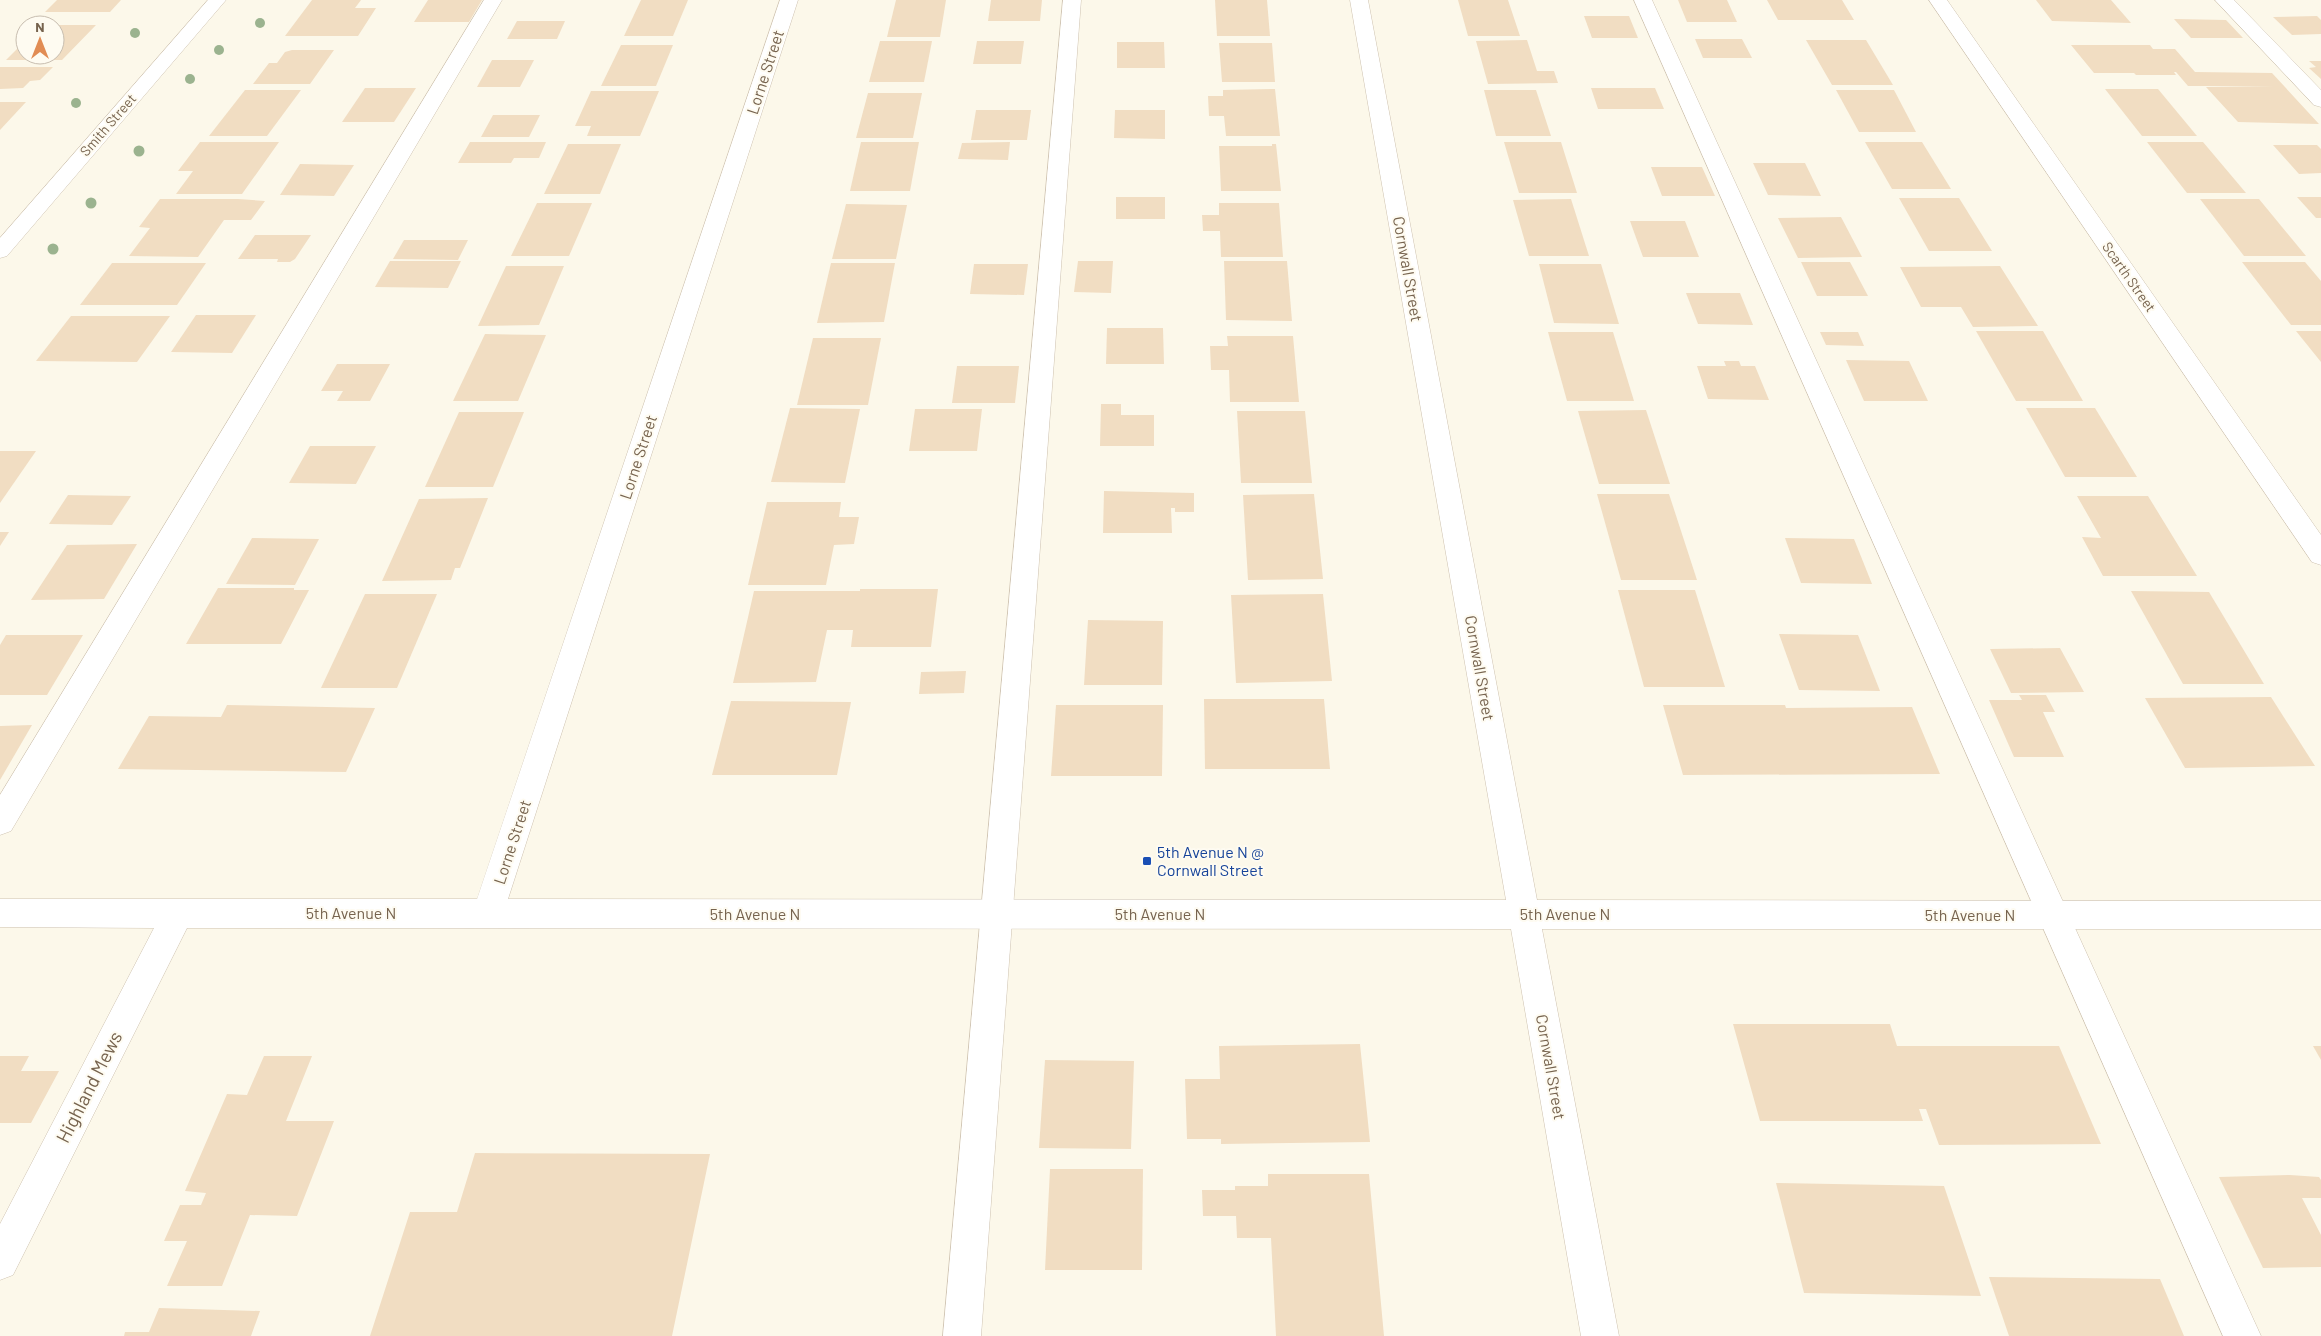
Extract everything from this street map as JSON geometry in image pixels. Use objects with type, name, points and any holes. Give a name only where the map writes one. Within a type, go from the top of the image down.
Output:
[{"type":"street","name":"Smith Street","points":[[0,251],[217,0]]},
{"type":"street","points":[[0,822],[493,0]]},
{"type":"street","name":"Lorne Street","points":[[488,914],[789,0]]},
{"type":"street","points":[[962,1336],[1072,0]]},
{"type":"street","name":"Cornwall Street","points":[[1359,0],[1600,1336]]},
{"type":"street","points":[[1643,0],[2242,1336]]},
{"type":"street","name":"Scarth Street","points":[[1938,0],[2321,554]]},
{"type":"street","points":[[2224,0],[2321,101]]},
{"type":"street","name":"5th Avenue N","points":[[0,913],[2321,915]]},
{"type":"street","name":"Highland Mews","points":[[0,1262],[178,913]]},
{"type":"building","points":[[57,0],[121,0],[110,12],[45,12]]},
{"type":"building","points":[[312,0],[361,0],[355,8],[376,8],[358,36],[285,36]]},
{"type":"building","points":[[428,0],[482,0],[469,22],[414,22]]},
{"type":"building","points":[[641,0],[688,0],[673,36],[624,36]]},
{"type":"building","points":[[896,0],[946,0],[940,37],[887,37]]},
{"type":"building","points":[[991,0],[1042,0],[1040,21],[988,21]]},
{"type":"building","points":[[1215,0],[1267,0],[1270,36],[1217,36]]},
{"type":"building","points":[[1458,0],[1508,0],[1520,36],[1468,36]]},
{"type":"building","points":[[1678,0],[1727,0],[1737,22],[1687,22]]},
{"type":"building","points":[[1767,0],[1842,0],[1854,20],[1778,20]]},
{"type":"building","points":[[2036,0],[2111,0],[2131,23],[2052,21]]},
{"type":"building","points":[[1584,16],[1629,16],[1638,38],[1592,38]]},
{"type":"building","points":[[2317,16],[2321,20],[2321,34],[2292,35],[2273,17]]},
{"type":"building","points":[[2174,19],[2226,20],[2243,38],[2191,38]]},
{"type":"building","points":[[517,21],[565,21],[557,39],[507,39]]},
{"type":"building","points":[[65,25],[96,25],[65,57]]},
{"type":"building","points":[[1695,39],[1742,39],[1752,58],[1703,58]]},
{"type":"building","points":[[1527,40],[1537,71],[1554,71],[1558,83],[1488,84],[1476,41]]},
{"type":"building","points":[[1806,40],[1866,40],[1893,85],[1832,85]]},
{"type":"building","points":[[880,41],[932,41],[924,82],[869,82]]},
{"type":"building","points":[[977,41],[1024,41],[1021,64],[973,64]]},
{"type":"building","points":[[1117,42],[1164,42],[1165,68],[1117,68]]},
{"type":"building","points":[[1219,43],[1272,43],[1275,82],[1222,82]]},
{"type":"building","points":[[621,45],[673,45],[656,86],[601,86]]},
{"type":"building","points":[[2071,45],[2150,45],[2153,49],[2175,49],[2195,72],[2272,73],[2319,124],[2238,122],[2206,87],[2274,86],[2188,86],[2176,72],[2174,72],[2176,75],[2094,73]]},
{"type":"building","points":[[292,50],[334,50],[310,84],[253,84],[269,63],[277,63],[285,52]]},
{"type":"building","points":[[15,51],[15,60],[6,60]]},
{"type":"building","points":[[492,60],[534,60],[520,87],[477,87]]},
{"type":"building","points":[[2309,61],[2321,61],[2321,79],[2309,68],[2316,67]]},
{"type":"building","points":[[0,67],[53,67],[40,80],[30,81],[23,88],[0,89]]},
{"type":"building","points":[[365,88],[416,88],[394,122],[342,122]]},
{"type":"building","points":[[1591,88],[1655,88],[1664,109],[1598,109]]},
{"type":"building","points":[[1275,89],[1280,136],[1226,136],[1224,116],[1209,116],[1208,96],[1223,96],[1223,90]]},
{"type":"building","points":[[2105,89],[2158,89],[2197,136],[2142,136]]},
{"type":"building","points":[[245,90],[301,90],[267,136],[209,136]]},
{"type":"building","points":[[1484,90],[1536,90],[1551,136],[1496,136]]},
{"type":"building","points":[[1836,90],[1894,90],[1916,132],[1859,132]]},
{"type":"building","points":[[591,91],[659,91],[640,136],[587,136],[591,126],[575,126]]},
{"type":"building","points":[[868,93],[922,93],[913,138],[856,138]]},
{"type":"building","points":[[0,102],[26,102],[0,130]]},
{"type":"building","points":[[976,110],[1031,110],[1027,140],[971,140]]},
{"type":"building","points":[[1115,110],[1165,110],[1165,139],[1114,138]]},
{"type":"building","points":[[493,115],[540,115],[529,137],[481,137]]},
{"type":"building","points":[[200,142],[279,142],[242,194],[176,194],[193,171],[178,171]]},
{"type":"building","points":[[470,142],[546,142],[539,158],[514,158],[511,163],[458,163]]},
{"type":"building","points":[[861,142],[919,142],[910,191],[850,191]]},
{"type":"building","points":[[1010,142],[1008,160],[958,159],[962,143]]},
{"type":"building","points":[[1504,142],[1561,142],[1577,193],[1519,193]]},
{"type":"building","points":[[1865,142],[1922,142],[1951,189],[1892,189]]},
{"type":"building","points":[[2147,142],[2203,142],[2246,193],[2187,193]]},
{"type":"building","points":[[568,144],[621,144],[600,194],[544,194]]},
{"type":"building","points":[[1272,144],[1276,144],[1281,191],[1221,191],[1219,146],[1272,146]]},
{"type":"building","points":[[2273,145],[2317,145],[2321,149],[2321,173],[2299,174]]},
{"type":"building","points":[[1753,163],[1805,163],[1821,196],[1768,195]]},
{"type":"building","points":[[300,164],[354,165],[334,196],[280,195]]},
{"type":"building","points":[[1651,167],[1702,167],[1715,196],[1662,196]]},
{"type":"building","points":[[1116,197],[1165,197],[1165,219],[1116,219]]},
{"type":"building","points":[[2297,197],[2321,197],[2321,218],[2316,218]]},
{"type":"building","points":[[1899,198],[1959,198],[1992,251],[1929,251]]},
{"type":"building","points":[[160,199],[265,201],[251,220],[224,220],[198,257],[129,256],[150,228],[139,227]]},
{"type":"building","points":[[1571,199],[1589,256],[1529,256],[1513,200]]},
{"type":"building","points":[[2200,199],[2259,199],[2306,256],[2244,256]]},
{"type":"building","points":[[537,203],[592,203],[569,256],[511,256]]},
{"type":"building","points":[[1219,203],[1279,203],[1283,257],[1221,257],[1220,231],[1203,231],[1202,215],[1219,215]]},
{"type":"building","points":[[846,204],[907,205],[896,259],[832,259]]},
{"type":"building","points":[[1841,217],[1862,257],[1798,258],[1778,218]]},
{"type":"building","points":[[1630,221],[1685,221],[1699,257],[1643,257]]},
{"type":"building","points":[[255,235],[311,235],[295,259],[290,262],[277,262],[278,259],[238,259]]},
{"type":"building","points":[[404,240],[468,240],[458,260],[393,259]]},
{"type":"building","points":[[390,261],[461,261],[448,288],[375,287]]},
{"type":"building","points":[[1078,261],[1113,261],[1111,293],[1074,292]]},
{"type":"building","points":[[1224,261],[1287,261],[1292,321],[1226,320]]},
{"type":"building","points":[[1801,262],[1850,262],[1868,296],[1817,296]]},
{"type":"building","points":[[2242,262],[2305,262],[2321,281],[2321,325],[2291,325]]},
{"type":"building","points":[[112,263],[206,263],[177,305],[80,305]]},
{"type":"building","points":[[831,263],[895,263],[884,322],[817,323]]},
{"type":"building","points":[[974,264],[1028,264],[1024,295],[970,294]]},
{"type":"building","points":[[1539,264],[1601,264],[1619,324],[1554,323]]},
{"type":"building","points":[[506,266],[564,266],[539,325],[478,326]]},
{"type":"building","points":[[2000,266],[2038,326],[1973,327],[1961,307],[1921,307],[1900,267]]},
{"type":"building","points":[[1686,293],[1740,293],[1753,325],[1698,324]]},
{"type":"building","points":[[196,315],[256,315],[232,353],[171,352]]},
{"type":"building","points":[[71,316],[170,316],[137,362],[36,361]]},
{"type":"building","points":[[1107,328],[1163,328],[1164,364],[1106,364]]},
{"type":"building","points":[[1976,331],[2043,331],[2083,401],[2016,401]]},
{"type":"building","points":[[2296,331],[2321,331],[2321,362]]},
{"type":"building","points":[[1548,332],[1613,332],[1634,401],[1567,401]]},
{"type":"building","points":[[1820,332],[1858,332],[1864,346],[1826,345]]},
{"type":"building","points":[[485,334],[546,335],[518,401],[453,401]]},
{"type":"building","points":[[1227,336],[1293,336],[1299,402],[1230,402],[1229,370],[1211,370],[1210,346],[1228,346]]},
{"type":"building","points":[[813,338],[881,338],[868,405],[797,405]]},
{"type":"building","points":[[1846,360],[1909,361],[1928,401],[1864,401]]},
{"type":"building","points":[[1724,361],[1739,361],[1741,366],[1755,366],[1769,400],[1708,399],[1697,366],[1726,366]]},
{"type":"building","points":[[337,364],[390,364],[370,401],[337,401],[343,391],[321,391]]},
{"type":"building","points":[[957,366],[1019,366],[1015,403],[952,403]]},
{"type":"building","points":[[1101,404],[1121,404],[1121,415],[1154,415],[1154,446],[1100,446]]},
{"type":"building","points":[[790,408],[860,409],[845,483],[771,482]]},
{"type":"building","points":[[2026,408],[2095,408],[2137,477],[2065,477]]},
{"type":"building","points":[[915,409],[982,409],[977,451],[909,451]]},
{"type":"building","points":[[1646,410],[1670,484],[1599,484],[1578,411]]},
{"type":"building","points":[[1237,411],[1305,411],[1312,483],[1241,483]]},
{"type":"building","points":[[459,412],[524,412],[493,487],[425,487]]},
{"type":"building","points":[[310,446],[376,446],[356,484],[289,483]]},
{"type":"building","points":[[0,451],[36,451],[0,503]]},
{"type":"building","points":[[1104,491],[1194,493],[1194,512],[1175,512],[1175,508],[1171,508],[1172,533],[1103,533]]},
{"type":"building","points":[[1314,494],[1323,579],[1248,580],[1243,495]]},
{"type":"building","points":[[1597,494],[1669,494],[1697,580],[1621,580]]},
{"type":"building","points":[[68,495],[131,496],[112,525],[49,524]]},
{"type":"building","points":[[2077,496],[2148,496],[2197,576],[2103,576],[2082,537],[2101,538]]},
{"type":"building","points":[[488,498],[460,568],[455,568],[451,580],[382,581],[419,499]]},
{"type":"building","points":[[767,502],[841,502],[839,517],[859,517],[854,544],[834,545],[826,585],[748,585]]},
{"type":"building","points":[[0,532],[9,532],[0,546]]},
{"type":"building","points":[[252,538],[319,539],[295,585],[226,584]]},
{"type":"building","points":[[1785,538],[1854,539],[1872,584],[1801,583]]},
{"type":"building","points":[[137,544],[104,599],[31,600],[67,545]]},
{"type":"building","points":[[218,588],[294,588],[294,590],[309,590],[281,644],[186,644]]},
{"type":"building","points":[[860,589],[938,589],[931,647],[851,647],[853,630],[827,630],[816,682],[733,683],[754,591],[860,591]]},
{"type":"building","points":[[1618,590],[1695,590],[1725,687],[1644,687]]},
{"type":"building","points":[[2131,591],[2209,592],[2264,684],[2183,684]]},
{"type":"building","points":[[365,594],[437,594],[397,688],[321,688]]},
{"type":"building","points":[[1323,594],[1332,681],[1236,683],[1231,595]]},
{"type":"building","points":[[1088,620],[1163,621],[1162,685],[1084,685]]},
{"type":"building","points":[[1779,634],[1858,635],[1880,691],[1799,690]]},
{"type":"building","points":[[6,635],[83,635],[47,695],[0,695],[0,645]]},
{"type":"building","points":[[2060,648],[2084,692],[2011,693],[1990,649]]},
{"type":"building","points":[[966,671],[964,693],[919,694],[921,672]]},
{"type":"building","points":[[2019,695],[2046,695],[2055,712],[2043,712],[2064,757],[2014,757],[1989,700],[2022,700]]},
{"type":"building","points":[[2271,697],[2315,766],[2185,768],[2145,698]]},
{"type":"building","points":[[1204,699],[1324,699],[1330,769],[1205,769]]},
{"type":"building","points":[[731,701],[851,702],[837,775],[712,775]]},
{"type":"building","points":[[227,705],[375,708],[346,772],[118,769],[149,716],[221,717]]},
{"type":"building","points":[[1056,705],[1163,705],[1162,776],[1051,776]]},
{"type":"building","points":[[1663,705],[1785,705],[1786,708],[1912,707],[1940,774],[1683,775]]},
{"type":"building","points":[[32,725],[0,780],[0,726]]},
{"type":"building","points":[[1733,1024],[1890,1024],[1897,1046],[2059,1046],[2101,1144],[1939,1145],[1926,1109],[1919,1109],[1923,1121],[1760,1121]]},
{"type":"building","points":[[1360,1044],[1370,1142],[1221,1144],[1221,1139],[1187,1139],[1185,1079],[1220,1079],[1219,1046]]},
{"type":"building","points":[[2313,1046],[2321,1046],[2321,1060]]},
{"type":"building","points":[[0,1056],[29,1056],[21,1071],[59,1071],[31,1123],[0,1123]]},
{"type":"building","points":[[264,1056],[312,1056],[286,1121],[334,1121],[297,1216],[250,1215],[222,1286],[167,1286],[187,1241],[164,1241],[180,1205],[201,1205],[206,1193],[185,1191],[227,1094],[247,1095]]},
{"type":"building","points":[[1045,1060],[1134,1061],[1131,1149],[1039,1148]]},
{"type":"building","points":[[475,1153],[710,1154],[672,1336],[370,1336],[410,1212],[457,1212]]},
{"type":"building","points":[[1050,1169],[1143,1169],[1142,1270],[1045,1270]]},
{"type":"building","points":[[1268,1174],[1369,1174],[1384,1336],[1276,1336],[1271,1238],[1237,1238],[1236,1216],[1203,1216],[1202,1190],[1235,1190],[1235,1186],[1268,1186]]},
{"type":"building","points":[[2290,1175],[2319,1177],[2321,1180],[2321,1198],[2302,1198],[2321,1235],[2321,1267],[2263,1268],[2219,1177]]},
{"type":"building","points":[[1776,1183],[1944,1186],[1981,1296],[1804,1293]]},
{"type":"building","points":[[1989,1277],[2160,1279],[2184,1336],[2009,1336]]},
{"type":"building","points":[[159,1308],[260,1311],[251,1336],[124,1336],[125,1332],[149,1332]]},
{"type":"place","name":"5th Avenue N @ Cornwall Street","points":[[1147,861]]}]
